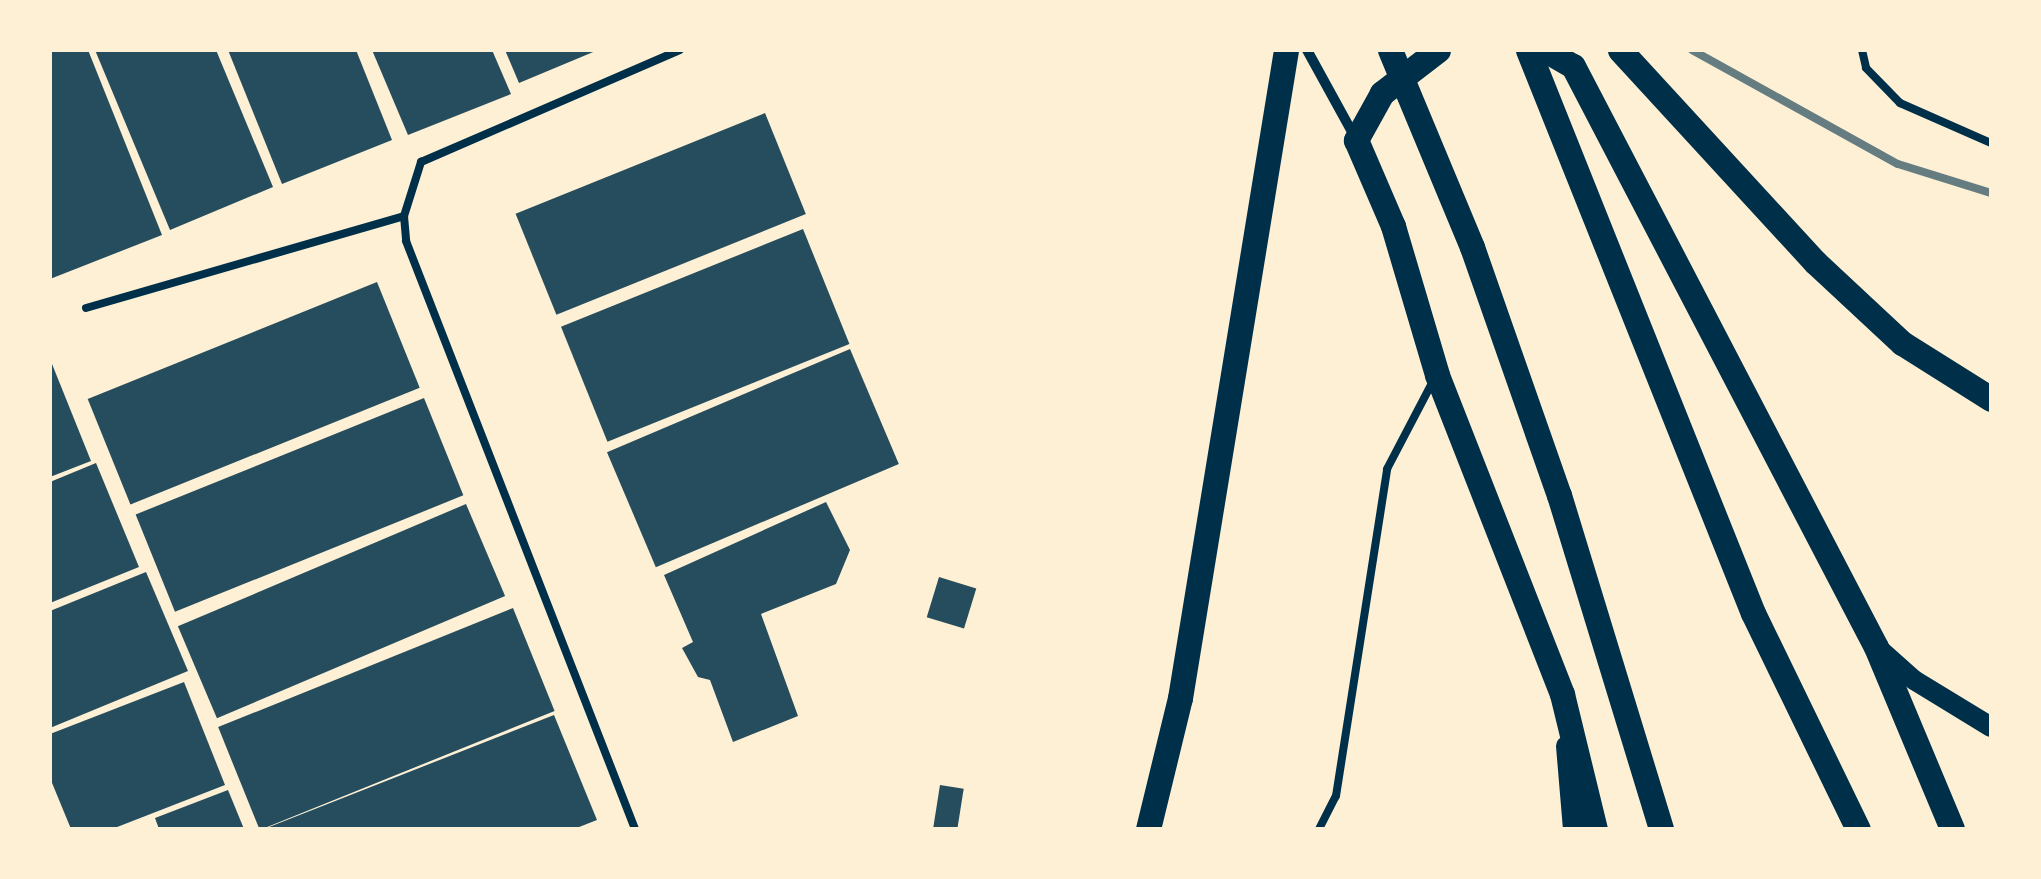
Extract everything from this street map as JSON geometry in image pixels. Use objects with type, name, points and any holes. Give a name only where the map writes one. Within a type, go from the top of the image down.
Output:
[{"type":"main road","points":[[1148,829],[1180,698],[1286,50]]},
{"type":"main road","points":[[1390,50],[1472,247],[1559,495],[1660,829]]},
{"type":"main road","points":[[1438,50],[1415,63],[1382,93],[1356,140],[1392,226],[1437,375],[1562,694],[1595,829]]},
{"type":"main road","points":[[1528,50],[1754,613],[1858,829]]},
{"type":"main road","points":[[1545,50],[1573,66],[1876,647],[1952,829]]},
{"type":"main road","points":[[1620,50],[1814,262],[1902,343],[1991,399]]},
{"type":"main road","points":[[1876,647],[1914,680],[1991,726]]},
{"type":"main road","points":[[1562,694],[1573,829]]},
{"type":"street","points":[[1308,50],[1356,140]]},
{"type":"lane","points":[[635,829],[406,241],[404,216],[421,162],[680,50]]},
{"type":"lane","points":[[1862,50],[1866,68],[1900,103],[1991,143]]},
{"type":"lane","points":[[86,308],[404,216]]},
{"type":"lane","points":[[1318,829],[1336,796],[1388,469],[1437,375]]},
{"type":"building","points":[[50,50],[88,50],[162,235],[50,279]]},
{"type":"building","points":[[95,50],[216,50],[273,187],[170,230]]},
{"type":"building","points":[[228,50],[356,50],[392,140],[282,184]]},
{"type":"building","points":[[372,50],[492,50],[511,94],[408,135]]},
{"type":"building","points":[[505,50],[598,50],[519,83]]},
{"type":"building","points":[[765,113],[806,214],[556,315],[516,214]]},
{"type":"building","points":[[803,229],[849,344],[607,442],[561,327]]},
{"type":"building","points":[[377,282],[420,388],[130,505],[88,399]]},
{"type":"building","points":[[850,349],[899,464],[656,567],[607,452]]},
{"type":"building","points":[[50,359],[91,461],[50,477]]},
{"type":"building","points":[[424,398],[463,495],[175,612],[136,515]]},
{"type":"building","points":[[96,463],[139,567],[50,603],[50,482]]},
{"type":"building","points":[[826,502],[850,550],[836,584],[761,614],[798,716],[733,742],[710,680],[698,677],[682,648],[693,642],[664,575]]},
{"type":"building","points":[[466,504],[505,596],[217,718],[178,626]]},
{"type":"building","points":[[146,572],[188,671],[50,728],[50,611]]},
{"type":"building","points":[[939,577],[976,588],[964,629],[927,617]]},
{"type":"building","points":[[513,608],[555,711],[262,829],[218,727]]},
{"type":"building","points":[[184,682],[225,785],[112,829],[71,829],[50,778],[50,734]]},
{"type":"building","points":[[554,715],[597,820],[574,829],[264,829]]},
{"type":"building","points":[[940,785],[964,789],[957,829],[933,829]]},
{"type":"building","points":[[228,790],[244,829],[159,829],[155,818]]},
{"type":"railway","points":[[1692,50],[1898,164],[1991,193]]}]
